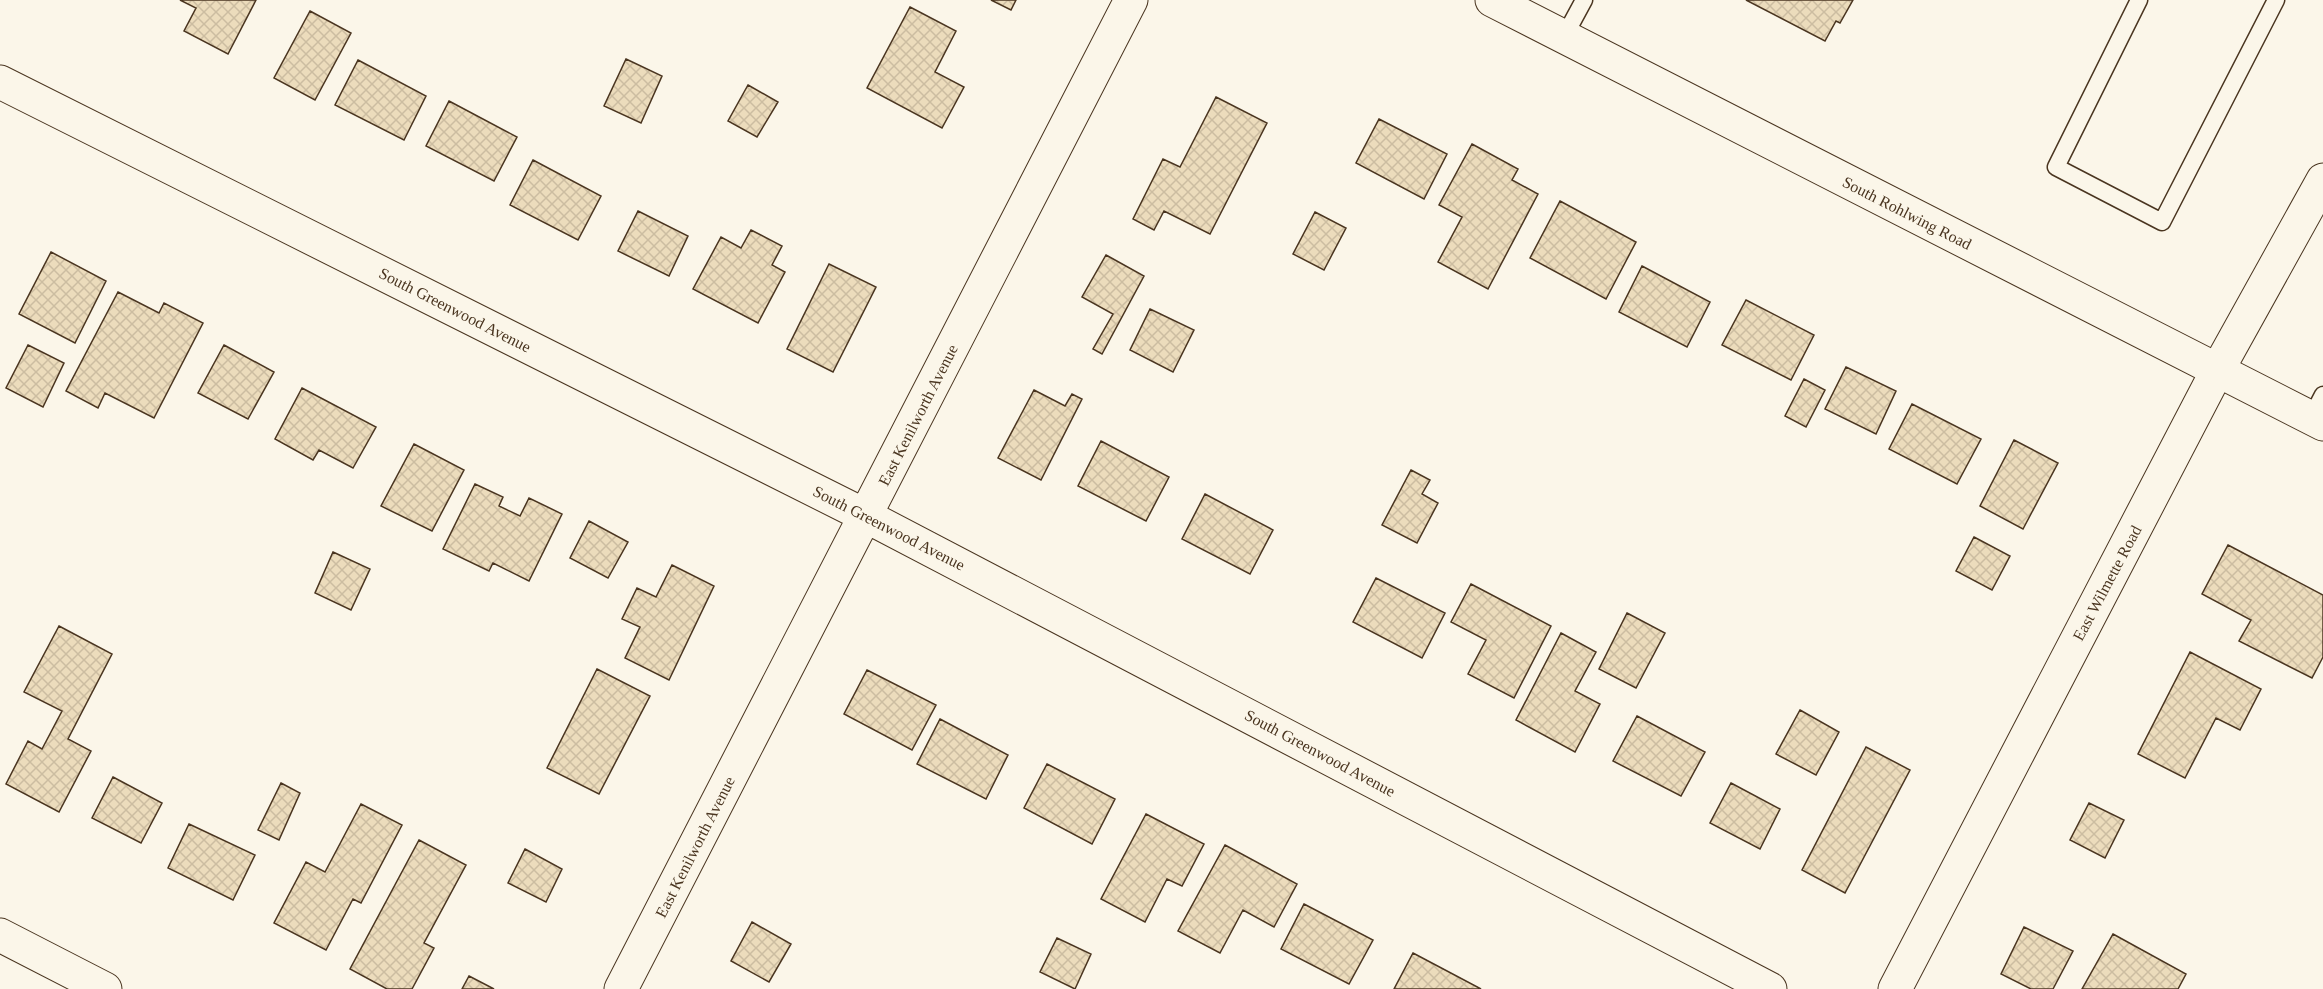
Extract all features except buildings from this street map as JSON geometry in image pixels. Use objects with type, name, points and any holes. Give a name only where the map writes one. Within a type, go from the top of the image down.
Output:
[{"type":"street","name":"East Kenilworth Avenue","points":[[621,989],[1131,0]]},
{"type":"street","name":"South Rohlwing Road","points":[[1492,0],[2217,371],[2319,412]]},
{"type":"street","name":"South Greenwood Avenue","points":[[0,82],[866,516],[1770,989]]},
{"type":"street","name":"East Wilmette Road","points":[[1895,989],[2217,371],[2323,180]]},
{"type":"street","points":[[0,935],[105,989]]},
{"type":"lane","points":[[1564,37],[1584,0]]},
{"type":"lane","points":[[2139,0],[2056,167],[2162,222],[2276,0]]}]
